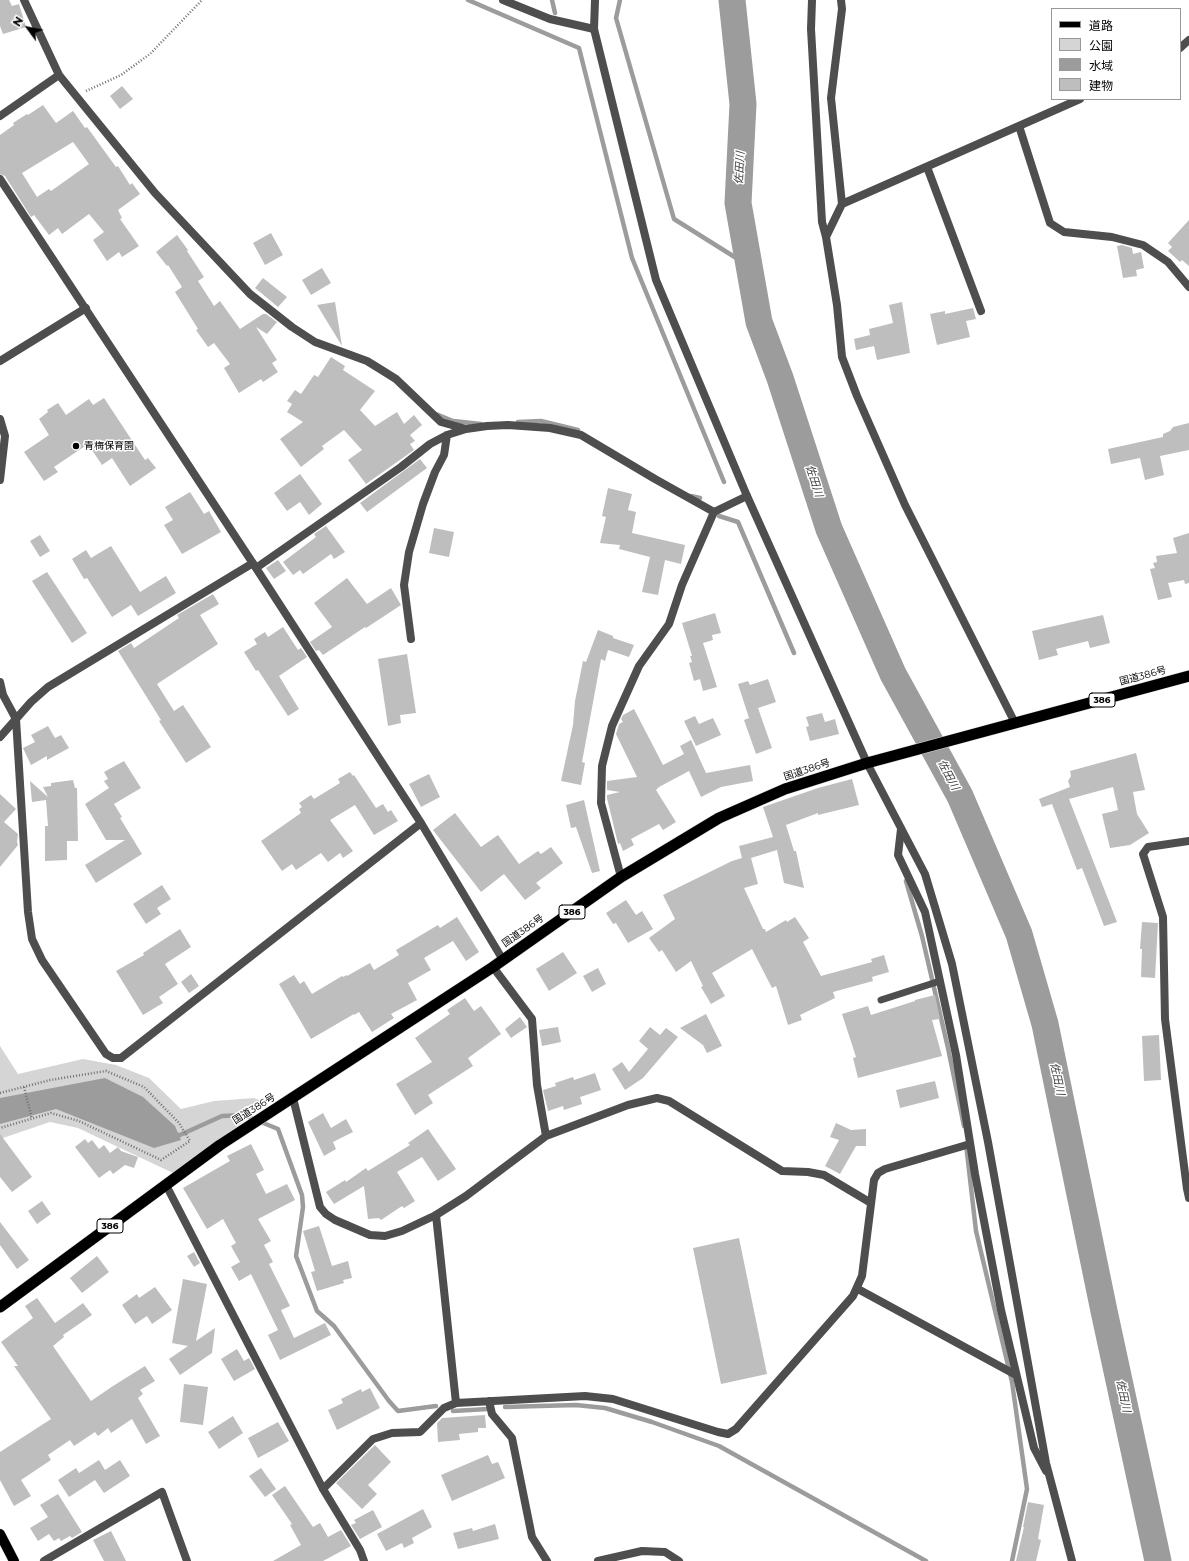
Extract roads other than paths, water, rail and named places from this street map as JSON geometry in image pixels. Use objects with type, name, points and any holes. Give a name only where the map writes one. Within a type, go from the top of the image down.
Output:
[{"type":"highway","name":"国道386号","points":[[0,1307],[220,1145],[493,967],[621,877],[719,818],[785,789],[867,763],[1189,676]]},
{"type":"main road","points":[[0,1534],[14,1561]]},
{"type":"street","points":[[24,0],[59,75],[155,193],[250,294],[292,327],[315,342],[366,361],[396,379],[441,422],[466,429]]},
{"type":"street","points":[[503,0],[550,19],[594,29]]},
{"type":"street","points":[[595,0],[594,29],[656,280],[748,496],[867,763],[925,874],[952,964],[988,1142],[1046,1462],[1072,1561]]},
{"type":"street","points":[[812,0],[811,29],[822,222],[826,237],[837,305],[842,356],[857,396],[905,505],[1015,723]]},
{"type":"street","points":[[826,237],[842,204],[831,98],[842,9],[841,0]]},
{"type":"street","points":[[1181,47],[1189,40]]},
{"type":"street","points":[[0,116],[59,75]]},
{"type":"street","points":[[842,204],[1078,100]]},
{"type":"street","points":[[1019,126],[1050,223],[1064,232],[1112,237],[1143,246],[1168,262],[1189,287]]},
{"type":"street","points":[[927,166],[981,311]]},
{"type":"street","points":[[0,179],[255,565],[421,823],[503,960]]},
{"type":"street","points":[[0,361],[86,308]]},
{"type":"street","points":[[0,419],[5,436],[0,480]]},
{"type":"street","points":[[0,737],[31,702],[48,687],[255,565],[401,467],[430,444],[447,435],[466,429],[508,425],[550,428],[581,435],[714,512]]},
{"type":"street","points":[[411,638],[404,585],[409,552],[423,504],[435,472],[444,455],[447,435]]},
{"type":"street","points":[[621,877],[601,802],[602,766],[612,726],[639,666],[669,624],[682,585],[714,512],[748,496]]},
{"type":"street","points":[[0,682],[3,695],[16,719],[28,912],[32,939],[42,960],[106,1054],[113,1058],[121,1058],[421,823]]},
{"type":"street","points":[[901,829],[898,855],[925,912],[956,1055],[970,1145],[1001,1310],[1015,1374],[1034,1448],[1050,1478]]},
{"type":"street","points":[[1189,841],[1148,847],[1143,854],[1163,917],[1165,1019],[1189,1198]]},
{"type":"street","points":[[493,967],[532,1020],[537,1085],[546,1136]]},
{"type":"street","points":[[289,1101],[320,1207],[326,1214],[335,1220],[370,1235],[385,1236],[402,1231],[436,1215],[466,1196],[546,1136],[628,1105],[657,1098],[669,1101],[782,1171],[808,1172],[824,1175],[871,1203]]},
{"type":"street","points":[[323,1489],[373,1439],[392,1433],[420,1432],[444,1408],[456,1403],[585,1396],[613,1400],[728,1434],[736,1429],[854,1296],[862,1276],[874,1180],[878,1173],[885,1169],[970,1145]]},
{"type":"street","points":[[166,1185],[323,1489],[360,1550],[364,1561]]},
{"type":"street","points":[[436,1215],[456,1403]]},
{"type":"street","points":[[858,1289],[1015,1374]]},
{"type":"street","points":[[489,1401],[492,1414],[512,1438],[532,1537],[547,1561]]},
{"type":"street","points":[[44,1561],[162,1492],[187,1561]]},
{"type":"street","points":[[598,1561],[642,1551],[665,1552],[679,1561]]},
{"type":"lane","points":[[881,1000],[939,981]]},
{"type":"water","points":[[105,1078],[143,1097],[175,1126],[181,1140],[154,1148],[56,1109],[0,1124],[0,1098]]},
{"type":"waterway","points":[[468,0],[579,48],[632,258],[724,482]]},
{"type":"waterway","points":[[552,0],[555,13]]},
{"type":"waterway","points":[[620,0],[616,18],[674,219],[749,266]]},
{"type":"waterway","name":"佐田川","points":[[732,0],[743,104],[738,203],[759,322],[780,378],[829,529],[893,674],[960,796],[1019,934],[1045,1024],[1104,1311],[1158,1561]]},
{"type":"waterway","points":[[436,414],[453,421],[481,424]]},
{"type":"waterway","points":[[518,422],[541,421],[578,430]]},
{"type":"waterway","points":[[691,496],[700,498]]},
{"type":"waterway","points":[[719,516],[738,522],[794,653]]},
{"type":"waterway","points":[[906,881],[922,936],[948,1048],[964,1126]]},
{"type":"waterway","points":[[174,1135],[180,1135],[222,1116],[244,1115],[278,1129],[302,1195],[303,1207],[296,1256],[317,1311],[334,1326],[398,1411],[436,1406]]},
{"type":"waterway","points":[[966,1144],[976,1231],[1012,1382],[1027,1489],[1012,1561]]},
{"type":"waterway","points":[[505,1407],[576,1405],[605,1408],[652,1422],[719,1446],[926,1561]]},
{"type":"waterway","points":[[453,1411],[488,1409]]},
{"type":"place","name":"青梅保育園","points":[[76,446]]}]
